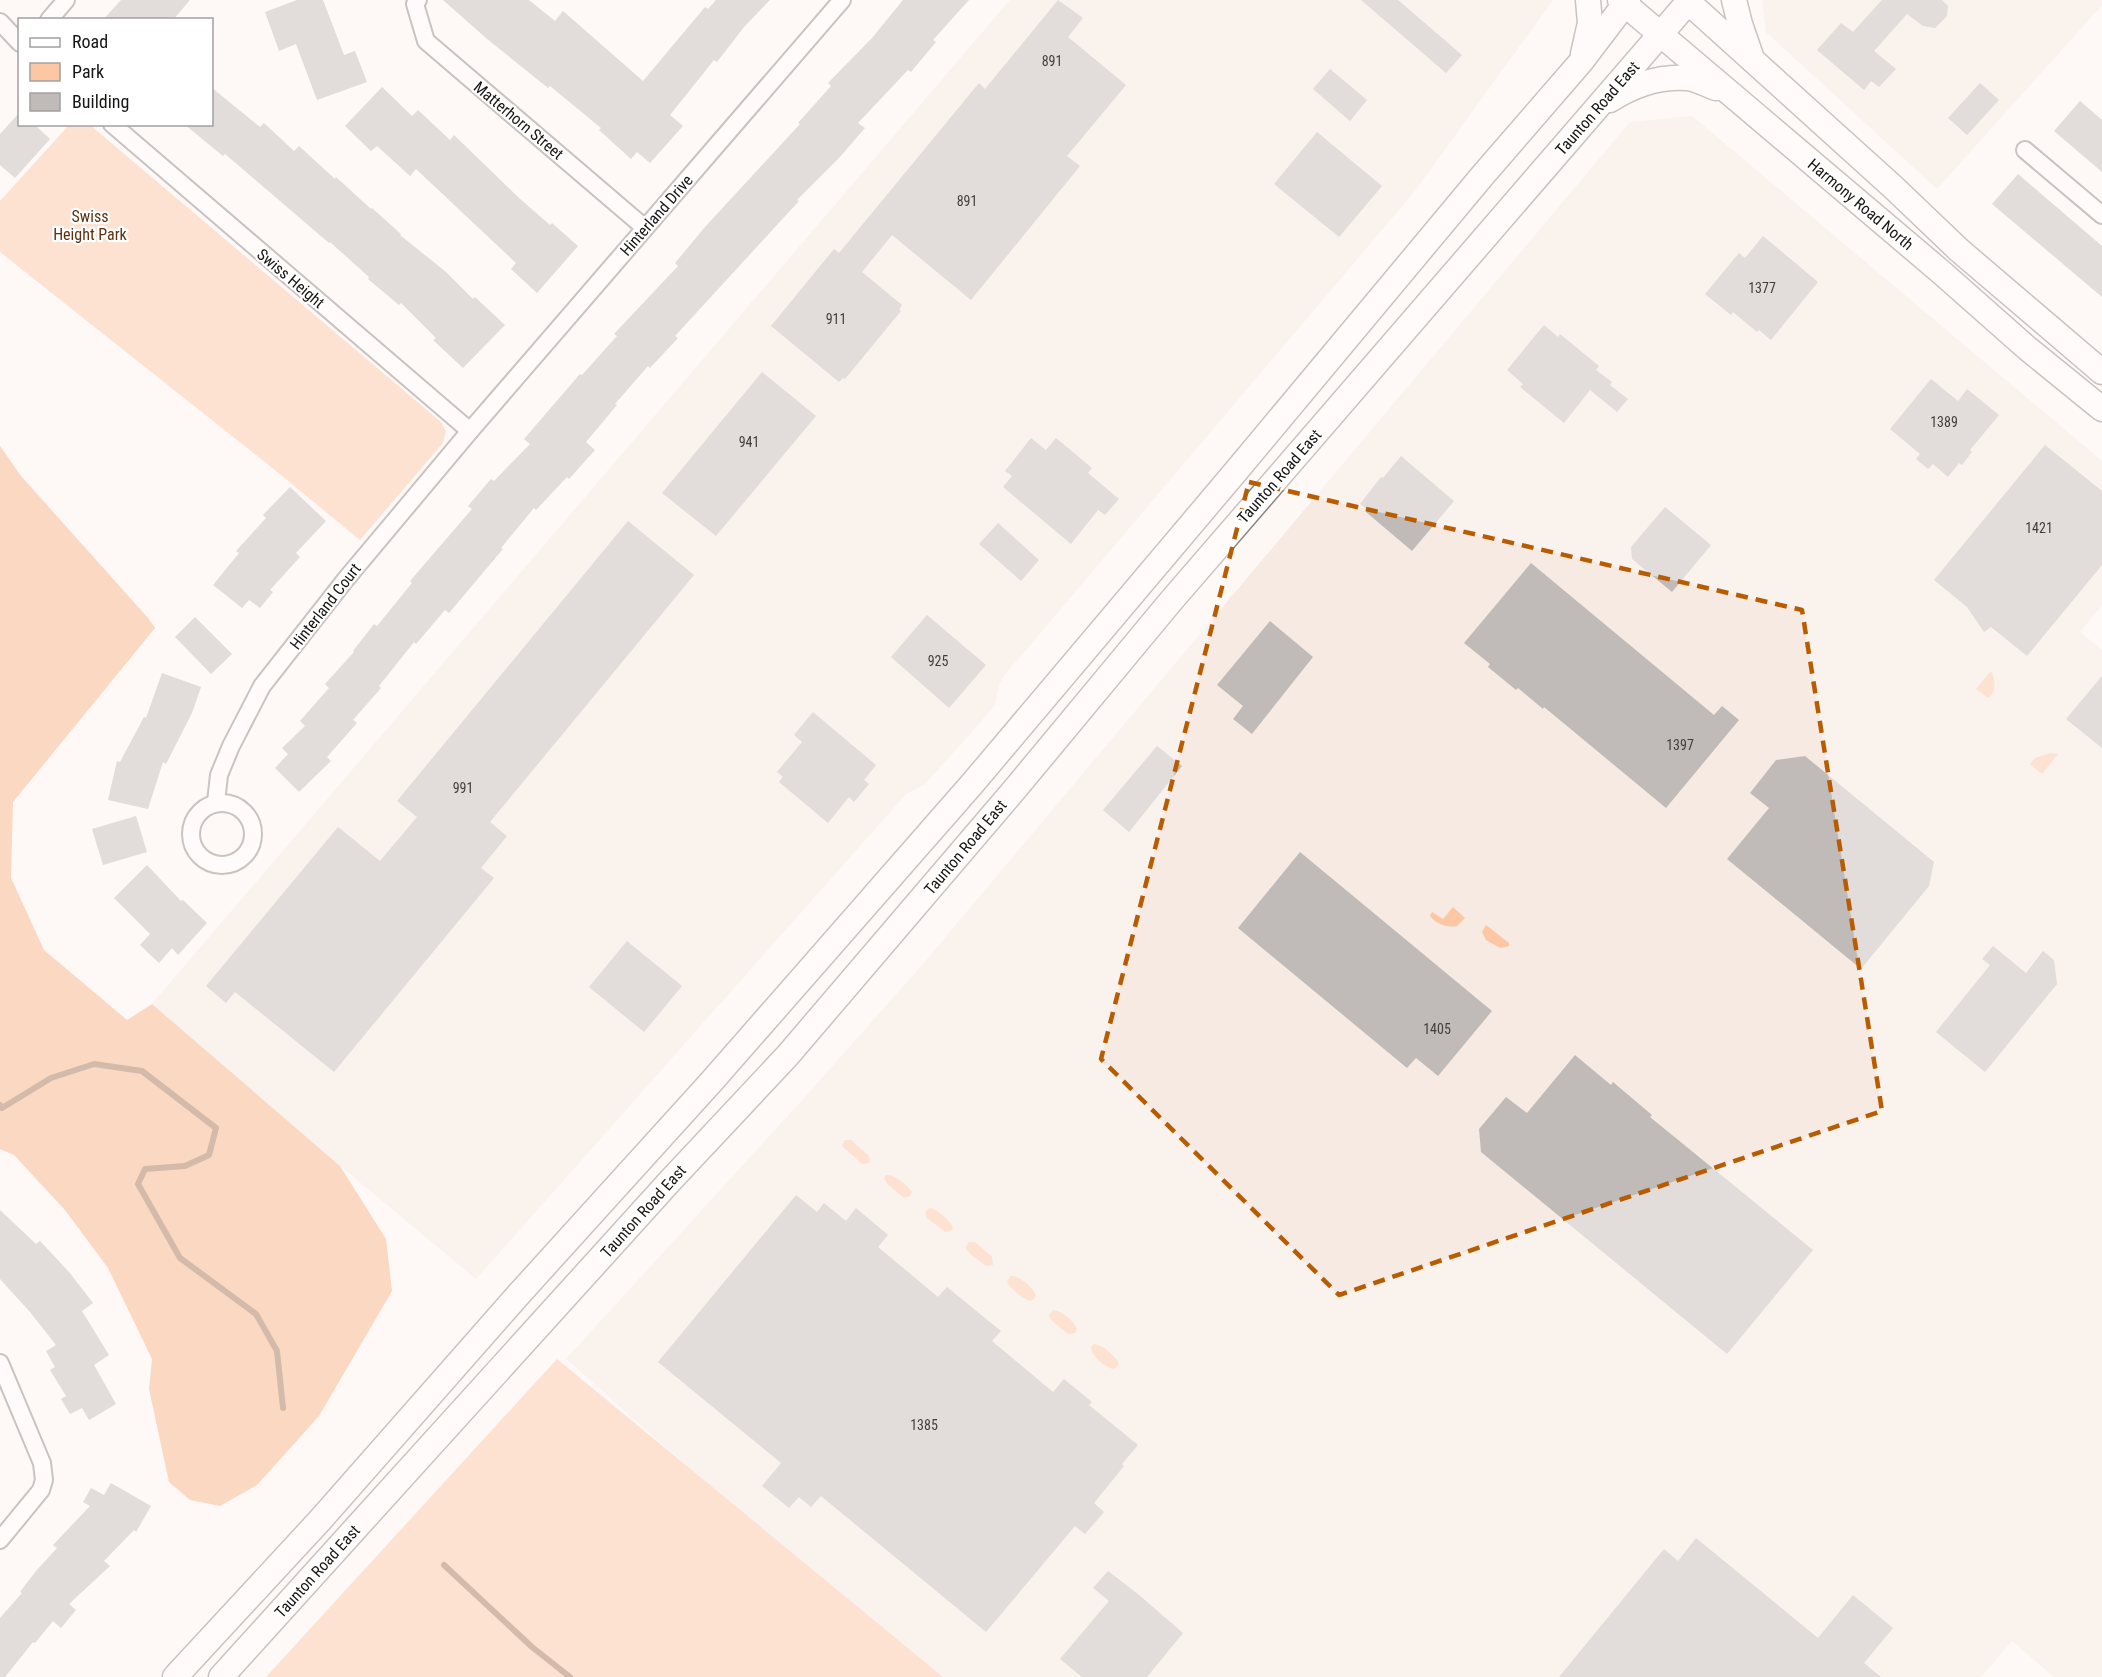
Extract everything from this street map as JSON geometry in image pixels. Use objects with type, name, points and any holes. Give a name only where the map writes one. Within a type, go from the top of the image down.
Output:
[{"type":"main road","points":[[1580,63],[1590,23],[1588,0]]},
{"type":"main road","points":[[1734,0],[1752,61]]},
{"type":"main road","name":"Taunton Road East","points":[[221,1677],[670,1181],[788,1055],[1015,789],[1171,601],[1688,1]]},
{"type":"main road","name":"Harmony Road North","points":[[1688,1],[1893,186],[1959,250],[2102,372]]},
{"type":"main road","name":"Taunton Road East","points":[[175,1677],[322,1518],[953,807],[1238,470],[1483,175],[1580,63],[1624,2]]},
{"type":"main road","name":"Harmony Road North","points":[[1624,2],[2027,348],[2102,409]]},
{"type":"main road","points":[[1594,112],[1623,92],[1656,79],[1690,78],[1729,93]]},
{"type":"main road","points":[[1941,272],[1959,250]]},
{"type":"street","points":[[51,18],[66,0]]},
{"type":"street","name":"Matterhorn Street","points":[[418,0],[415,4],[426,41],[645,228]]},
{"type":"street","name":"Hinterland Drive","points":[[470,431],[842,0]]},
{"type":"street","points":[[0,22],[18,41]]},
{"type":"street","name":"Swiss Height","points":[[114,126],[470,431]]},
{"type":"street","points":[[2025,150],[2102,215]]},
{"type":"street","name":"Hinterland Court","points":[[216,802],[219,775],[231,746],[262,686],[346,579],[470,431]]},
{"type":"street","points":[[0,1363],[44,1473],[44,1480],[36,1498],[0,1540]]},
{"type":"highlighted area","points":[[1249,482],[1802,610],[1882,1111],[1339,1295],[1101,1059]]},
{"type":"shaded area","points":[[1010,0],[1553,0],[1414,192],[1003,677],[995,705],[925,784],[906,794],[476,1279],[302,1134],[152,1004]]},
{"type":"shaded area","points":[[1762,0],[2102,0],[2102,5],[1937,189],[1766,32]]},
{"type":"shaded area","points":[[1692,116],[2102,461],[2102,605],[2080,632],[2102,650],[2102,1677],[2054,1677],[2012,1641],[1981,1677],[926,1677],[566,1359],[923,964],[1630,122]]},
{"type":"shaded area","points":[[0,446],[21,476],[155,628],[13,802],[11,878],[44,950],[127,1020],[152,1004],[340,1166],[386,1239],[392,1291],[319,1416],[257,1485],[220,1506],[190,1500],[169,1482],[149,1389],[152,1359],[108,1268],[65,1210],[14,1155],[0,1149]]},
{"type":"green space","name":"Swiss Height Park","points":[[68,126],[91,126],[441,422],[446,431],[443,443],[360,540],[0,252],[0,201]]},
{"type":"green space","points":[[1991,671],[1994,686],[1993,693],[1988,698],[1976,689]]},
{"type":"green space","points":[[2050,753],[2058,754],[2042,774],[2030,764],[2035,758]]},
{"type":"green space","points":[[1453,907],[1465,918],[1457,926],[1442,925],[1430,916],[1432,912],[1443,919]]},
{"type":"green space","points":[[1486,925],[1509,943],[1509,946],[1500,948],[1486,940],[1482,932]]},
{"type":"green space","points":[[845,1140],[851,1140],[868,1155],[869,1163],[862,1164],[842,1146]]},
{"type":"green space","points":[[886,1175],[893,1176],[904,1183],[912,1192],[910,1196],[904,1198],[887,1184],[884,1178]]},
{"type":"green space","points":[[930,1208],[947,1219],[953,1228],[951,1231],[945,1232],[927,1218],[925,1212]]},
{"type":"green space","points":[[969,1242],[975,1242],[992,1257],[993,1265],[986,1266],[968,1252],[966,1247]]},
{"type":"green space","points":[[1011,1276],[1029,1285],[1036,1295],[1034,1299],[1030,1301],[1014,1290],[1007,1282]]},
{"type":"green space","points":[[1053,1310],[1060,1312],[1070,1320],[1077,1329],[1075,1333],[1068,1334],[1051,1320],[1049,1315]]},
{"type":"green space","points":[[1094,1344],[1101,1346],[1111,1354],[1119,1363],[1117,1367],[1113,1369],[1099,1361],[1093,1354],[1091,1347]]},
{"type":"green space","points":[[557,1359],[943,1677],[266,1677]]},
{"type":"building","points":[[121,0],[190,0],[175,18],[105,18]]},
{"type":"building","points":[[297,0],[323,0],[344,55],[355,51],[367,82],[317,100],[296,44],[279,51],[265,12]]},
{"type":"building","points":[[443,0],[529,0],[555,21],[563,11],[643,81],[705,7],[708,9],[716,0],[770,0],[744,27],[717,62],[714,60],[670,115],[683,126],[650,163],[637,152],[631,159],[599,130],[601,128],[486,38]]},
{"type":"building","points":[[903,0],[969,0],[933,40],[936,42],[911,72],[908,70],[858,123],[865,128],[839,158],[797,200],[799,201],[675,336],[678,338],[650,368],[648,366],[615,404],[617,405],[586,442],[595,450],[569,479],[567,477],[536,510],[534,508],[449,613],[445,610],[416,644],[414,642],[379,686],[381,688],[353,720],[357,723],[327,757],[331,761],[299,792],[275,768],[288,754],[282,748],[305,726],[300,721],[329,688],[325,684],[354,652],[374,624],[377,626],[412,583],[410,581],[472,509],[468,506],[491,479],[494,481],[530,444],[524,439],[580,374],[582,375],[617,336],[614,334],[678,266],[675,263],[705,227],[800,124],[798,123],[831,86],[828,83],[872,38]]},
{"type":"building","points":[[1058,0],[1083,18],[1068,37],[1126,85],[1067,156],[1080,166],[971,300],[892,235],[862,272],[902,305],[899,310],[901,311],[845,379],[839,382],[771,326],[834,249],[839,253],[979,83],[985,89]]},
{"type":"building","points":[[1361,0],[1398,0],[1462,55],[1446,73]]},
{"type":"building","points":[[1882,0],[1942,0],[1948,6],[1947,16],[1935,28],[1923,26],[1907,14],[1874,51],[1896,69],[1879,87],[1871,81],[1864,90],[1817,50],[1841,23],[1853,32]]},
{"type":"building","points":[[1330,69],[1367,100],[1350,121],[1313,89]]},
{"type":"building","points":[[1980,83],[1999,100],[1967,135],[1948,118]]},
{"type":"building","points":[[382,87],[412,116],[418,110],[450,140],[454,135],[519,198],[578,246],[537,293],[511,269],[516,263],[416,169],[410,176],[377,146],[371,151],[345,126]]},
{"type":"building","points":[[213,89],[260,127],[264,123],[294,151],[299,146],[505,325],[463,368],[433,340],[436,338],[401,303],[399,305],[368,279],[369,277],[330,242],[225,154],[223,156],[186,126],[213,126]]},
{"type":"building","points":[[2080,101],[2102,120],[2102,172],[2054,131]]},
{"type":"building","points":[[18,114],[18,126],[36,126],[50,139],[15,178],[0,165],[0,134]]},
{"type":"building","points":[[1317,132],[1382,186],[1339,237],[1274,184]]},
{"type":"building","points":[[2018,174],[2102,246],[2102,297],[1992,204]]},
{"type":"building","points":[[1763,236],[1818,282],[1771,340],[1759,330],[1757,332],[1733,312],[1731,315],[1705,294],[1739,253],[1745,258]]},
{"type":"building","points":[[1544,325],[1558,337],[1560,334],[1599,366],[1596,370],[1612,382],[1610,385],[1628,399],[1617,412],[1590,390],[1564,423],[1520,387],[1523,384],[1507,370]]},
{"type":"building","points":[[762,372],[816,416],[716,536],[662,493]]},
{"type":"building","points":[[1931,379],[1958,401],[1967,389],[1999,415],[1970,450],[1972,452],[1962,465],[1959,463],[1948,477],[1933,464],[1928,469],[1916,459],[1920,454],[1890,429]]},
{"type":"building","points":[[1031,438],[1046,450],[1056,438],[1092,468],[1088,473],[1119,499],[1105,515],[1098,510],[1071,544],[1003,487],[1012,476],[1005,471]]},
{"type":"building","points":[[2045,445],[2102,491],[2102,565],[2027,656],[1991,627],[1984,632],[1967,607],[1934,580]]},
{"type":"building","points":[[1401,456],[1454,501],[1412,551],[1366,512],[1368,510],[1360,504]]},
{"type":"building","points":[[290,487],[326,521],[296,553],[300,557],[270,590],[273,592],[260,608],[249,600],[242,608],[213,585],[239,553],[236,551],[266,518],[263,515]]},
{"type":"building","points":[[1665,507],[1711,545],[1672,592],[1632,559],[1631,547]]},
{"type":"building","points":[[628,521],[694,575],[490,822],[507,836],[481,868],[494,878],[334,1072],[235,992],[226,1003],[206,986],[338,827],[380,861],[417,817],[397,801]]},
{"type":"building","points":[[998,523],[1039,560],[1021,581],[979,544]]},
{"type":"building","points":[[1531,563],[1714,715],[1722,706],[1739,720],[1666,808],[1544,707],[1543,709],[1518,688],[1516,690],[1488,667],[1490,664],[1464,643]]},
{"type":"building","points":[[927,615],[986,665],[949,708],[891,657]]},
{"type":"building","points":[[195,617],[232,654],[211,674],[175,637]]},
{"type":"building","points":[[1270,621],[1313,657],[1252,734],[1233,719],[1243,706],[1217,685]]},
{"type":"building","points":[[162,673],[201,687],[192,713],[166,764],[163,762],[148,809],[108,800],[117,761],[120,762],[144,717],[146,718]]},
{"type":"building","points":[[2102,676],[2102,748],[2066,719]]},
{"type":"building","points":[[813,712],[876,765],[864,780],[869,784],[854,802],[849,797],[828,823],[779,782],[783,777],[777,772],[802,742],[794,735]]},
{"type":"building","points":[[1157,746],[1182,766],[1129,832],[1103,810]]},
{"type":"building","points":[[1805,756],[1934,862],[1929,886],[1861,969],[1727,859],[1769,808],[1750,793],[1776,760]]},
{"type":"building","points":[[136,816],[147,852],[103,865],[92,829]]},
{"type":"building","points":[[1300,852],[1492,1011],[1438,1076],[1416,1058],[1407,1068],[1238,928]]},
{"type":"building","points":[[147,865],[181,901],[183,900],[207,923],[178,955],[172,948],[159,963],[140,945],[150,934],[114,898]]},
{"type":"building","points":[[627,941],[682,986],[644,1032],[589,987]]},
{"type":"building","points":[[1993,946],[2026,973],[2043,951],[2054,960],[2057,984],[1985,1072],[1936,1032],[1990,965],[1982,959]]},
{"type":"building","points":[[1575,1055],[1611,1085],[1613,1082],[1652,1115],[1650,1117],[1813,1250],[1727,1354],[1481,1152],[1479,1129],[1506,1097],[1527,1113]]},
{"type":"building","points":[[796,1195],[817,1212],[824,1203],[846,1221],[856,1208],[888,1235],[878,1247],[938,1297],[947,1287],[1001,1331],[992,1341],[1053,1392],[1064,1379],[1092,1402],[1089,1405],[1138,1445],[1094,1503],[1104,1512],[1085,1534],[1075,1526],[986,1632],[821,1496],[811,1507],[799,1497],[789,1508],[762,1486],[781,1463],[658,1362]]},
{"type":"building","points":[[0,1210],[36,1244],[40,1241],[69,1272],[93,1303],[82,1311],[109,1355],[94,1365],[116,1404],[89,1420],[82,1408],[70,1414],[61,1399],[66,1396],[50,1370],[55,1367],[46,1351],[56,1345],[0,1279]]},
{"type":"building","points":[[111,1483],[151,1506],[136,1532],[134,1530],[104,1561],[110,1566],[69,1604],[76,1610],[61,1628],[53,1621],[5,1677],[0,1677],[0,1618],[57,1548],[53,1545],[90,1506],[83,1502],[91,1488],[104,1495]]},
{"type":"building","points":[[1696,1538],[1818,1638],[1853,1595],[1893,1628],[1864,1663],[1881,1677],[1559,1677],[1664,1549],[1678,1561]]},
{"type":"building","points":[[1108,1571],[1183,1633],[1147,1677],[1082,1677],[1060,1659],[1109,1601],[1093,1588]]},
{"type":"waterway","points":[[0,1105],[2,1108],[51,1078],[94,1064],[142,1071],[216,1128],[209,1155],[185,1166],[145,1169],[138,1184],[180,1258],[256,1314],[277,1351],[283,1408]]},
{"type":"waterway","points":[[444,1565],[532,1647],[570,1677]]}]
